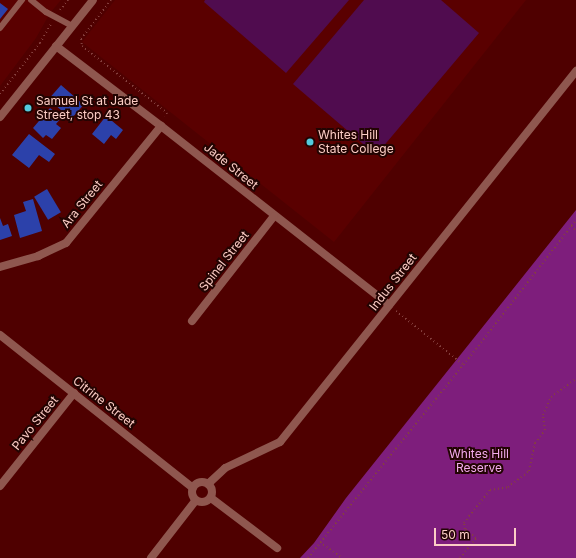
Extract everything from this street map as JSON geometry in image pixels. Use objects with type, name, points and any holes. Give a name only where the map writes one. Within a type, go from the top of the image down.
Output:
[{"type":"street","points":[[0,117],[93,0]]},
{"type":"street","name":"Jade Street","points":[[56,46],[161,126],[389,306]]},
{"type":"street","name":"Indus Street","points":[[208,484],[225,468],[280,442],[576,71]]},
{"type":"street","name":"Ara Street","points":[[0,267],[38,256],[66,243],[161,126]]},
{"type":"street","name":"Spinel Street","points":[[192,321],[274,216]]},
{"type":"street","name":"Citrine Street","points":[[0,335],[193,488]]},
{"type":"street","name":"Pavo Street","points":[[0,486],[74,393]]},
{"type":"street","points":[[200,482],[208,484],[212,490],[211,498],[204,502],[196,500],[192,494],[193,488],[200,482]]},
{"type":"street","points":[[211,498],[277,548]]},
{"type":"street","points":[[151,558],[196,500]]},
{"type":"lane","points":[[0,28],[22,0]]},
{"type":"lane","points":[[31,0],[55,17],[72,26]]},
{"type":"path","points":[[0,94],[40,43],[55,17],[68,0]]},
{"type":"path","points":[[111,0],[80,39],[82,46],[166,113],[161,126]]},
{"type":"path","points":[[308,558],[464,365],[576,220]]},
{"type":"path","points":[[571,226],[576,230]]},
{"type":"path","points":[[389,306],[464,365]]},
{"type":"path","points":[[460,558],[476,538],[465,528],[464,523],[490,490],[508,487],[529,471],[535,443],[545,430],[543,415],[551,397],[576,379]]},
{"type":"path","points":[[320,542],[342,558]]},
{"type":"shaded area","points":[[0,0],[61,0],[50,13],[36,38],[0,86]]},
{"type":"shaded area","name":"Whites Hill State College","points":[[115,0],[526,0],[334,242],[82,42]]},
{"type":"shaded area","points":[[205,0],[349,0],[286,73],[204,2]]},
{"type":"shaded area","points":[[364,0],[441,0],[479,33],[376,155],[293,84]]},
{"type":"green space","name":"Whites Hill Reserve","points":[[576,210],[576,558],[300,558],[314,543],[346,498]]},
{"type":"building","points":[[0,3],[8,9],[0,19]]},
{"type":"building","points":[[61,85],[84,105],[71,119],[49,99]]},
{"type":"building","points":[[50,108],[62,117],[56,124],[61,128],[52,139],[46,135],[43,138],[33,128]]},
{"type":"building","points":[[106,116],[123,130],[116,139],[111,135],[104,144],[92,134]]},
{"type":"building","points":[[29,134],[55,154],[49,162],[39,155],[29,168],[12,155]]},
{"type":"building","points":[[47,189],[61,212],[48,220],[34,197]]},
{"type":"building","points":[[33,199],[42,231],[20,238],[14,215],[26,211],[23,202]]},
{"type":"building","points":[[0,218],[3,226],[8,224],[12,236],[0,240]]},
{"type":"place","name":"Samuel St at Jade Street, stop 43","points":[[28,108]]},
{"type":"place","name":"Whites Hill State College","points":[[310,142]]}]
